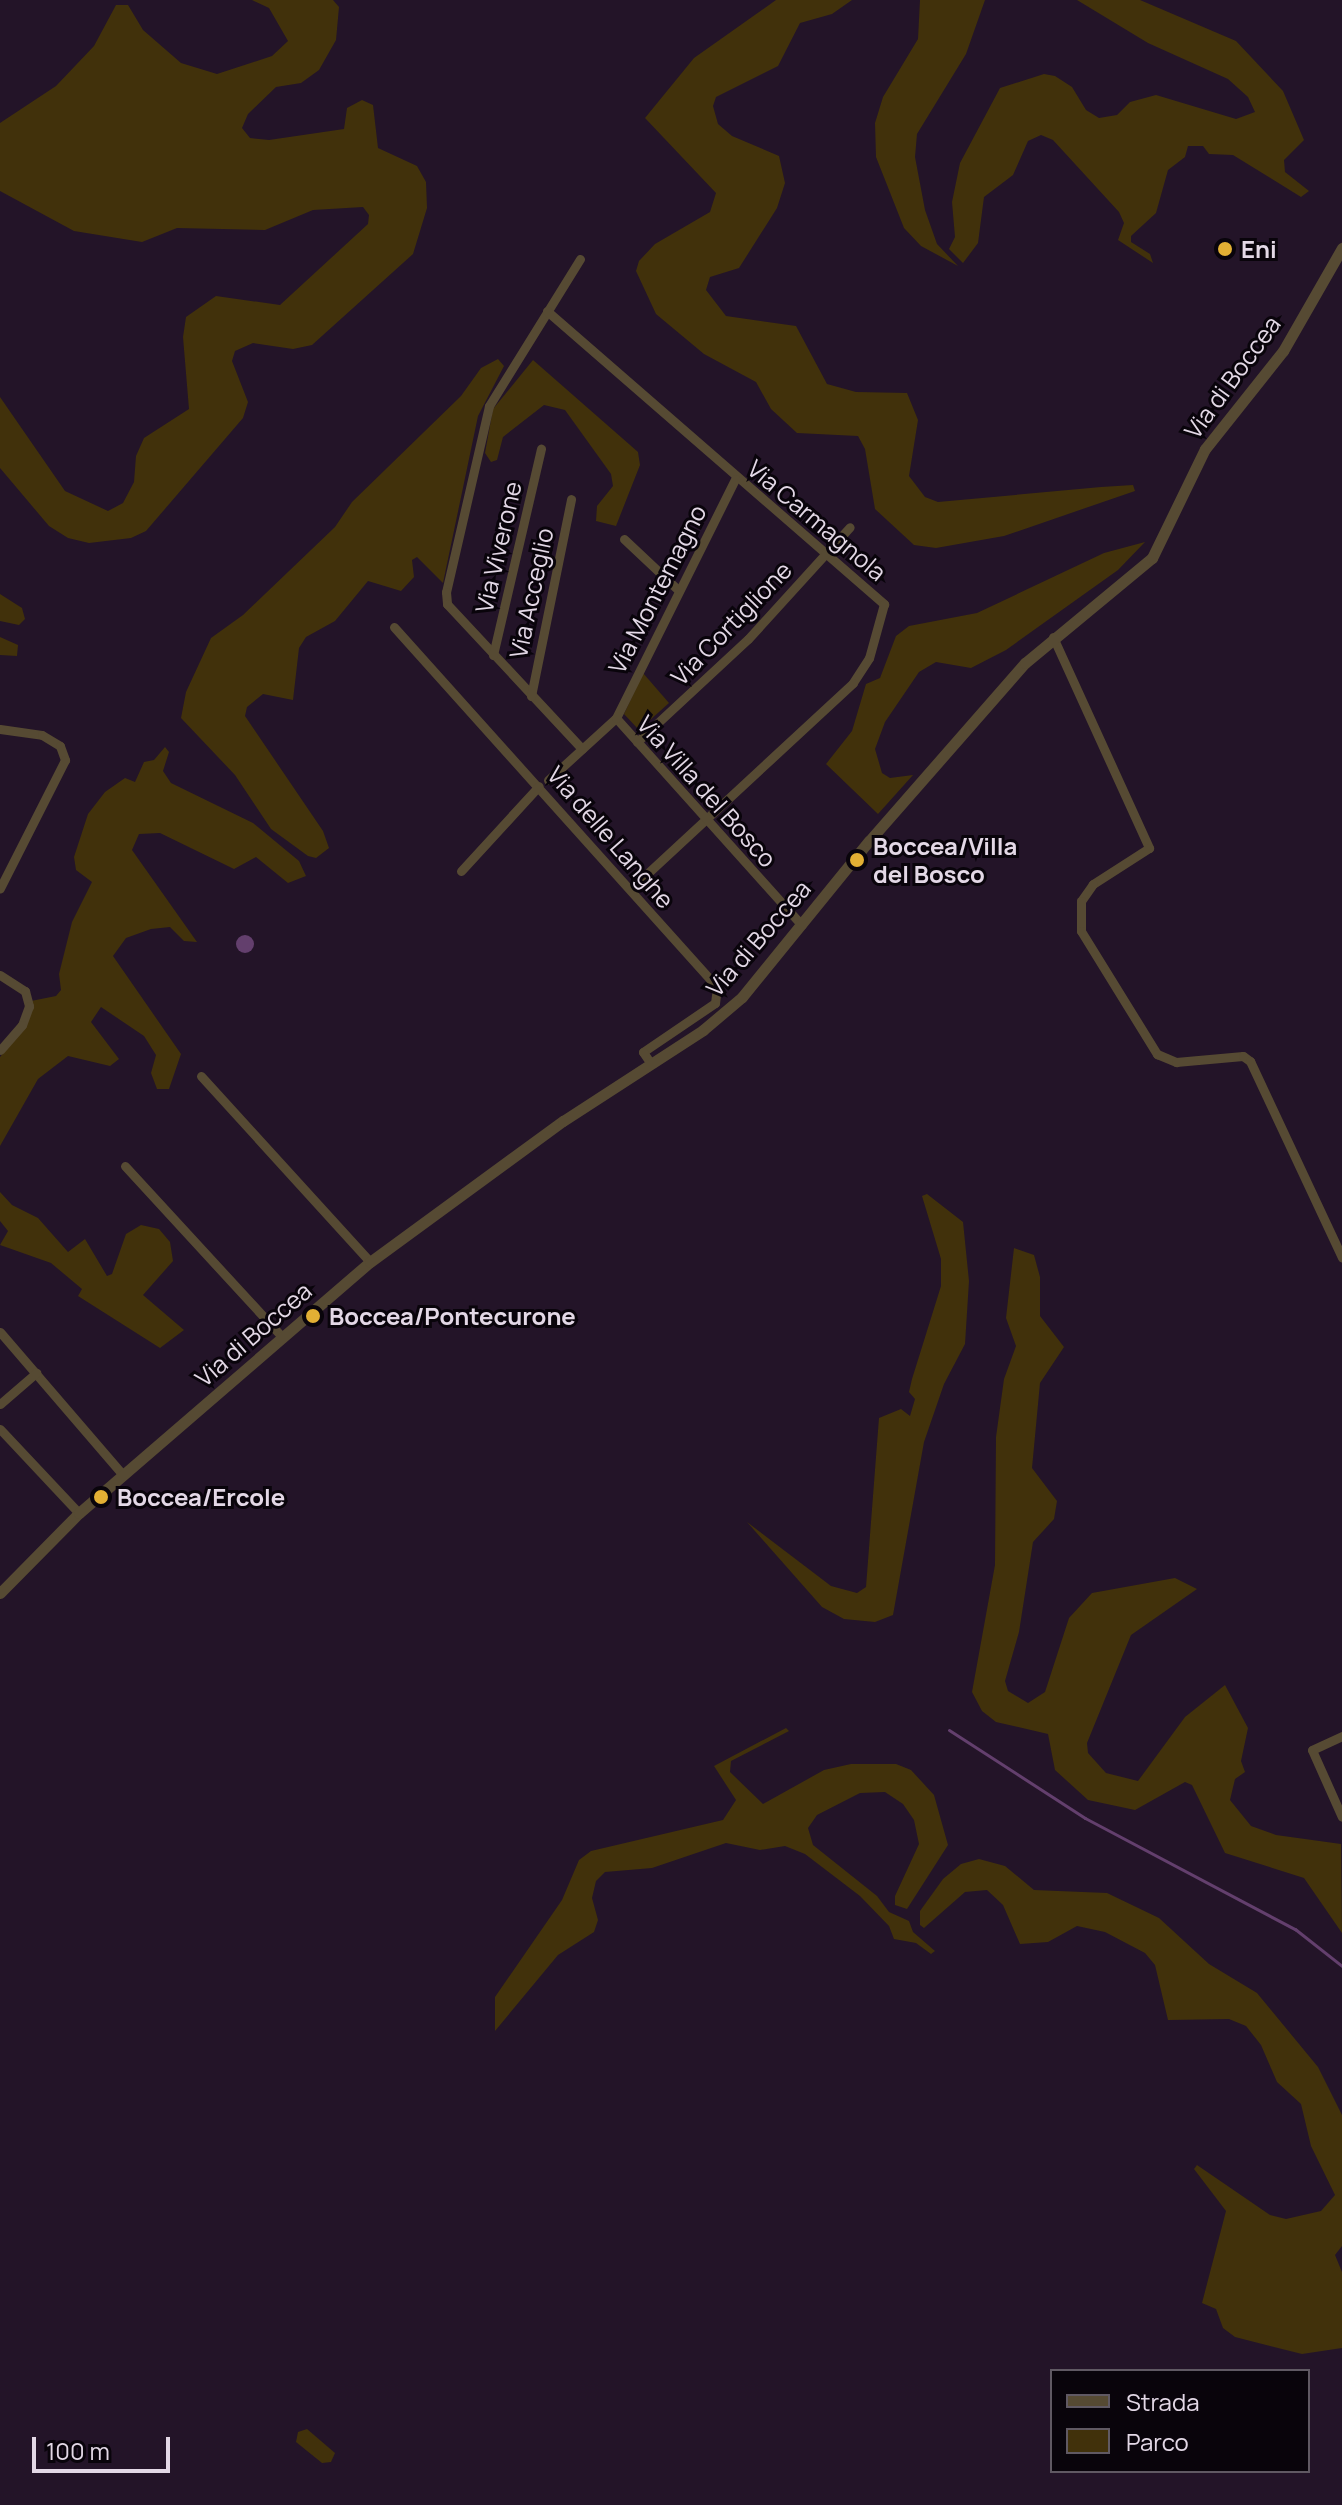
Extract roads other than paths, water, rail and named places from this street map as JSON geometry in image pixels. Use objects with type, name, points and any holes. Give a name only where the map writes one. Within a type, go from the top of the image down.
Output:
[{"type":"street","name":"Via di Boccea","points":[[0,1593],[79,1513],[370,1262],[424,1219],[734,1004],[878,830],[1053,637],[1155,555],[1202,455],[1279,356],[1342,248]]},
{"type":"street","points":[[580,259],[484,419],[446,592],[447,604],[582,749]]},
{"type":"street","name":"Via Carmagnola","points":[[547,311],[823,556],[884,604],[869,658],[833,705],[638,882]]},
{"type":"street","name":"Via Viverone","points":[[493,655],[541,449]]},
{"type":"street","name":"Via Montemagno","points":[[616,718],[677,589],[735,479]]},
{"type":"street","name":"Via Acceglio","points":[[531,696],[571,499]]},
{"type":"street","name":"Via Cortiglione","points":[[637,742],[748,639],[850,527]]},
{"type":"street","points":[[624,539],[677,589]]},
{"type":"street","name":"Via delle Langhe","points":[[394,627],[544,783],[719,992],[715,1003],[643,1052],[651,1064]]},
{"type":"street","points":[[1053,637],[1149,848],[1093,884],[1081,901],[1081,931],[1157,1054],[1176,1062],[1243,1056],[1250,1061],[1342,1257]]},
{"type":"street","points":[[461,871],[544,783],[616,718]]},
{"type":"street","name":"Via Villa del Bosco","points":[[616,718],[802,925]]},
{"type":"street","points":[[0,729],[42,735],[60,746],[65,760],[0,888]]},
{"type":"street","points":[[0,975],[25,991],[29,1006],[22,1025],[0,1050]]},
{"type":"street","points":[[201,1076],[370,1262]]},
{"type":"street","points":[[125,1166],[282,1337]]},
{"type":"street","points":[[0,1332],[123,1475]]},
{"type":"street","points":[[0,1404],[36,1373]]},
{"type":"street","points":[[0,1429],[79,1513]]},
{"type":"street","points":[[1342,1736],[1312,1750],[1342,1817]]},
{"type":"waterway","points":[[949,1730],[1085,1818],[1295,1929],[1342,1966]]},
{"type":"place","name":"Eni","points":[[1225,249]]},
{"type":"place","name":"Boccea/Villa del Bosco","points":[[857,860]]},
{"type":"place","name":"Boccea/Pontecurone","points":[[313,1316]]},
{"type":"place","name":"Boccea/Ercole","points":[[101,1497]]}]
